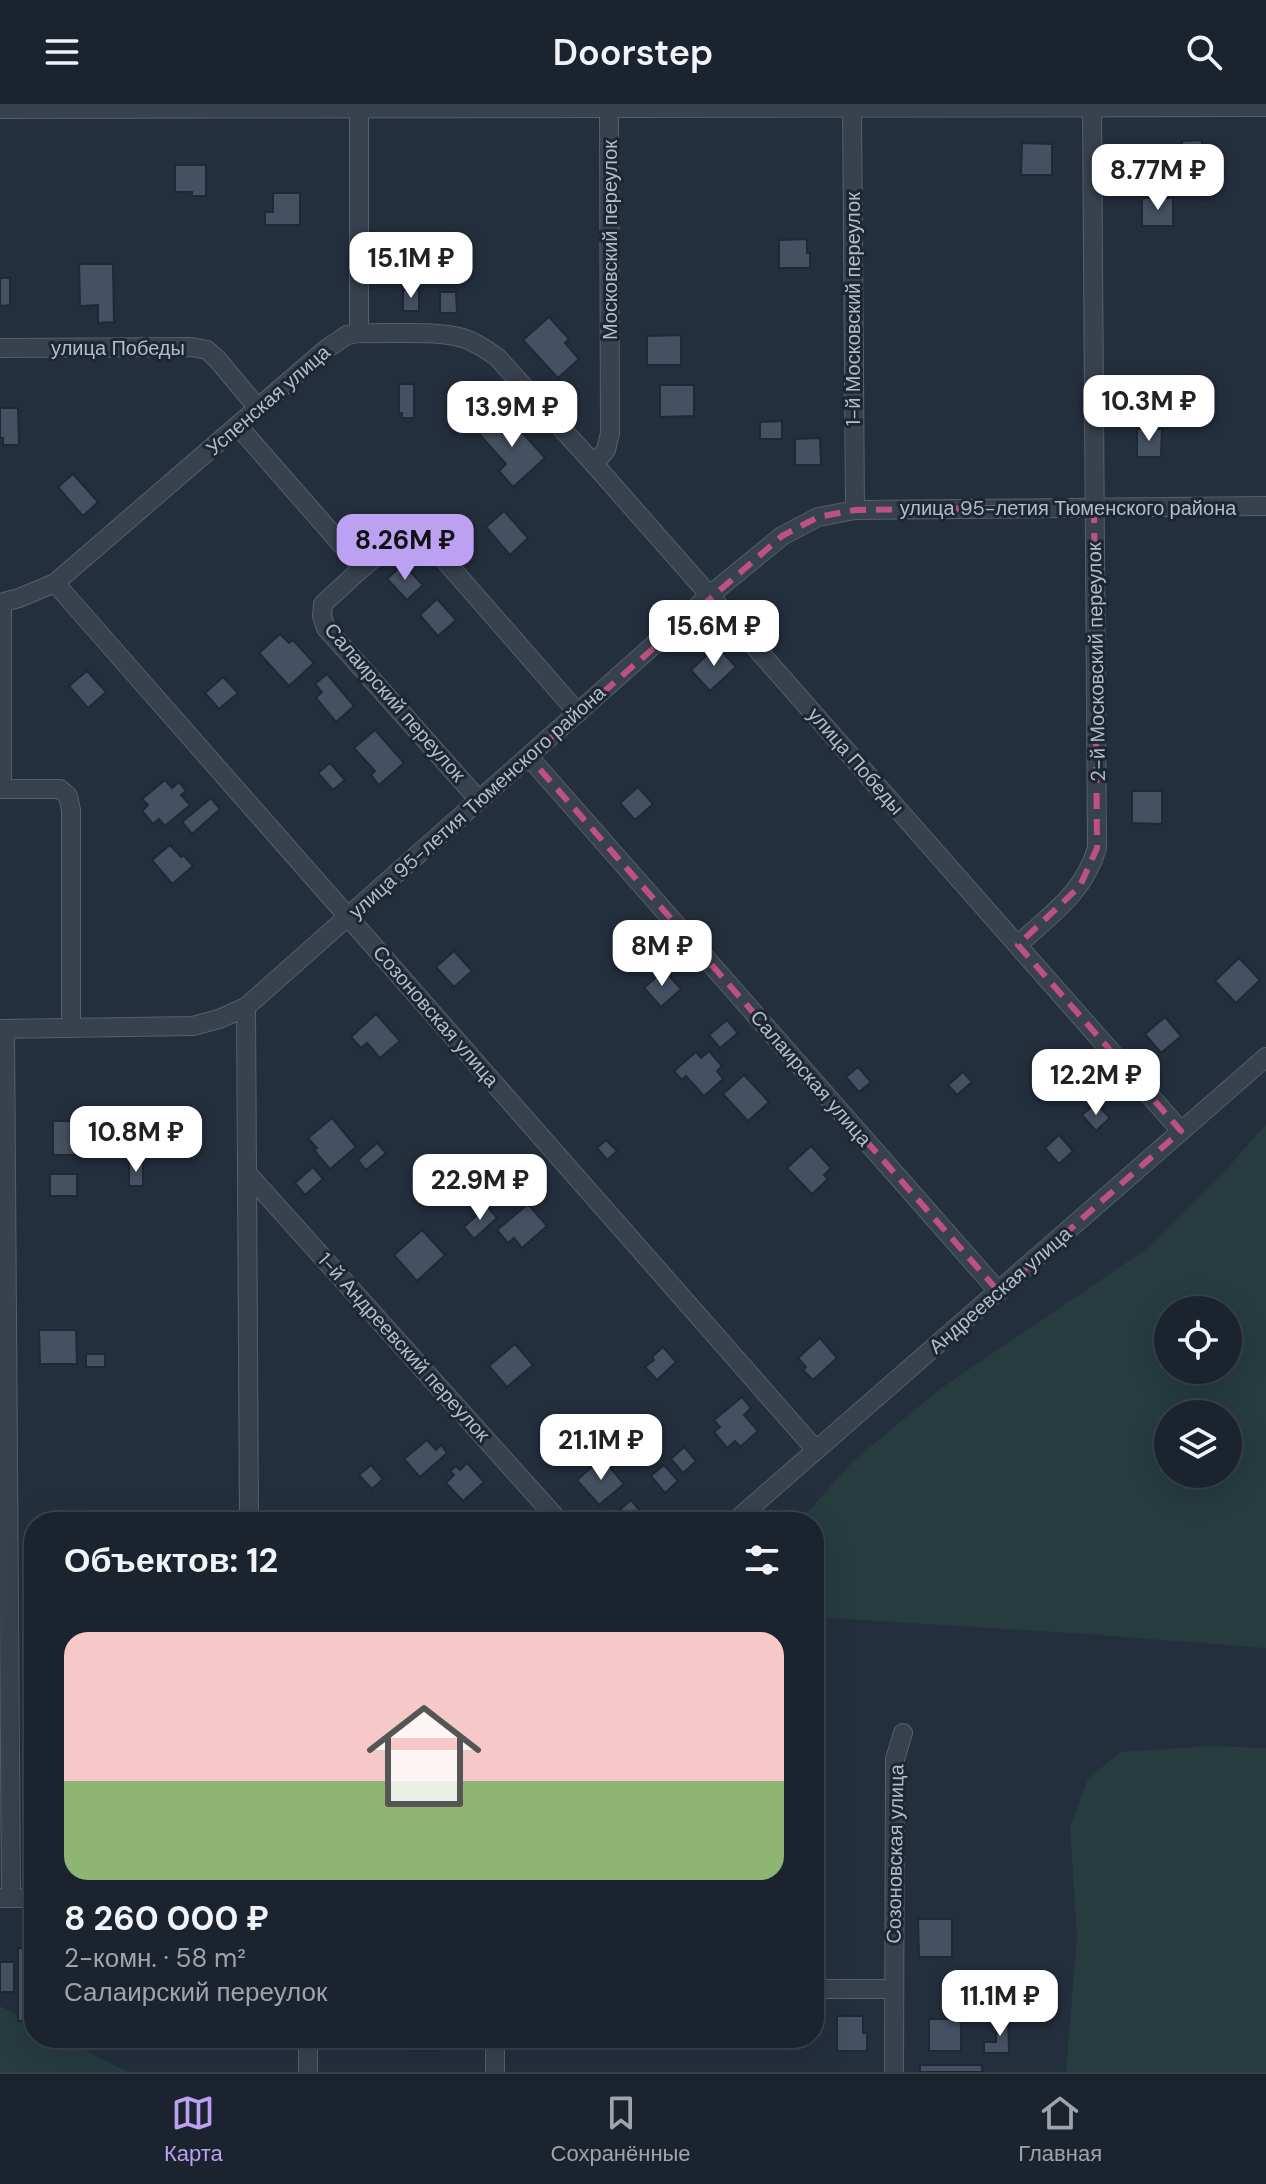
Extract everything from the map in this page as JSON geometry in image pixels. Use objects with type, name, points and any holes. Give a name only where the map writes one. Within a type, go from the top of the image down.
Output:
[{"type":"street","points":[[0,109],[1266,107]]},
{"type":"street","points":[[359,108],[359,333]]},
{"type":"street","name":"Московский переулок","points":[[594,464],[606,450],[610,433],[609,108]]},
{"type":"street","name":"1-й Московский переулок","points":[[852,108],[855,510]]},
{"type":"street","name":"2-й Московский переулок","points":[[1018,945],[1080,886],[1091,868],[1097,848],[1092,108]]},
{"type":"street","name":"улица Победы","points":[[359,333],[463,338],[497,357],[1181,1131]]},
{"type":"street","name":"Успенская улица","points":[[1,603],[55,583],[336,342],[347,335],[359,333]]},
{"type":"street","name":"улица Победы","points":[[0,348],[192,347],[207,350],[258,408]]},
{"type":"street","points":[[238,426],[362,568]]},
{"type":"street","name":"улица 95-летия Тюменского района","points":[[3,1029],[193,1026],[246,1007],[710,595],[782,536],[818,517],[855,510],[1266,506]]},
{"type":"street","name":"Салаирский переулок","points":[[479,800],[326,628],[322,616],[323,604],[362,568],[406,531],[418,533],[578,713]]},
{"type":"street","name":"Созоновская улица","points":[[55,583],[816,1450]]},
{"type":"street","points":[[1,603],[1,789],[60,789],[68,796],[71,810],[71,1028]]},
{"type":"street","name":"Салаирская улица","points":[[529,757],[999,1292]]},
{"type":"street","points":[[246,1007],[249,1512]]},
{"type":"street","points":[[3,1029],[6,1898]]},
{"type":"street","name":"Андреевская улица","points":[[745,1512],[1266,1057]]},
{"type":"street","name":"1-й Андреевский переулок","points":[[247,1173],[551,1512]]},
{"type":"street","name":"Созоновская улица","points":[[894,2072],[895,1759],[903,1733]]},
{"type":"street","points":[[824,1989],[894,1989]]},
{"type":"street","points":[[308,2048],[308,2072]]},
{"type":"street","points":[[495,2048],[495,2072]]},
{"type":"highlighted area","points":[[1094,507],[1097,848],[1080,886],[1018,945],[1181,1131],[999,1292],[529,757],[782,536],[818,517],[855,510]]},
{"type":"green space","points":[[1266,1124],[1266,1648],[824,1618],[824,1512],[808,1512],[853,1461],[940,1389],[1145,1250],[1230,1165]]},
{"type":"green space","points":[[1209,1746],[1266,1748],[1266,2072],[1066,2072],[1077,1936],[1070,1827],[1088,1779],[1120,1752]]},
{"type":"green space","points":[[0,2006],[24,2019],[24,2048],[80,2048],[127,2072],[0,2072]]},
{"type":"building","points":[[1202,140],[1203,161],[1184,162],[1182,141]]},
{"type":"building","points":[[1022,143],[1052,144],[1052,175],[1021,175]]},
{"type":"building","points":[[175,165],[206,165],[206,196],[175,192]]},
{"type":"building","points":[[273,193],[300,193],[300,225],[265,225],[265,212],[273,212]]},
{"type":"building","points":[[1142,198],[1173,198],[1173,226],[1142,226]]},
{"type":"building","points":[[807,239],[810,268],[779,268],[779,240]]},
{"type":"building","points":[[79,264],[113,264],[114,322],[98,323],[98,305],[80,306]]},
{"type":"building","points":[[0,278],[10,278],[10,305],[0,306]]},
{"type":"building","points":[[419,289],[419,311],[403,311],[403,290]]},
{"type":"building","points":[[440,292],[456,292],[457,313],[440,313]]},
{"type":"building","points":[[549,317],[569,339],[565,343],[579,359],[558,378],[523,340]]},
{"type":"building","points":[[681,335],[681,365],[647,365],[647,336]]},
{"type":"building","points":[[399,384],[414,384],[414,418],[402,418],[402,413],[399,413]]},
{"type":"building","points":[[660,385],[694,385],[694,416],[660,417]]},
{"type":"building","points":[[0,408],[18,408],[19,445],[3,445],[3,438],[0,438]]},
{"type":"building","points":[[504,412],[545,458],[513,487],[499,471],[506,464],[479,434]]},
{"type":"building","points":[[782,421],[782,439],[760,439],[760,422]]},
{"type":"building","points":[[1137,429],[1162,429],[1161,457],[1137,457]]},
{"type":"building","points":[[820,438],[821,465],[795,465],[795,439]]},
{"type":"building","points":[[73,474],[98,502],[83,516],[58,487]]},
{"type":"building","points":[[504,511],[528,538],[510,555],[486,527]]},
{"type":"building","points":[[403,564],[423,585],[407,600],[387,579]]},
{"type":"building","points":[[437,599],[456,620],[438,636],[420,615]]},
{"type":"building","points":[[280,634],[289,643],[293,640],[314,663],[289,686],[259,653]]},
{"type":"building","points":[[717,646],[736,667],[710,691],[691,670]]},
{"type":"building","points":[[87,671],[106,692],[88,708],[69,686]]},
{"type":"building","points":[[327,674],[354,706],[336,722],[316,698],[322,692],[315,684]]},
{"type":"building","points":[[223,677],[238,693],[219,709],[205,693]]},
{"type":"building","points":[[375,730],[404,763],[379,785],[371,775],[375,771],[354,748]]},
{"type":"building","points":[[330,763],[345,780],[333,790],[318,773]]},
{"type":"building","points":[[165,780],[172,788],[179,782],[186,791],[181,795],[190,805],[165,826],[159,819],[153,824],[142,811],[148,805],[142,799]]},
{"type":"building","points":[[638,787],[653,804],[635,820],[620,803]]},
{"type":"building","points":[[1132,791],[1162,791],[1162,824],[1132,823]]},
{"type":"building","points":[[211,798],[220,809],[192,834],[182,822]]},
{"type":"building","points":[[170,845],[193,866],[172,884],[152,860]]},
{"type":"building","points":[[454,951],[472,971],[454,987],[436,967]]},
{"type":"building","points":[[1239,958],[1260,980],[1236,1003],[1215,981]]},
{"type":"building","points":[[664,970],[681,989],[661,1007],[644,988]]},
{"type":"building","points":[[376,1014],[400,1041],[380,1058],[367,1043],[361,1048],[351,1037]]},
{"type":"building","points":[[1165,1017],[1181,1036],[1161,1053],[1145,1034]]},
{"type":"building","points":[[727,1020],[738,1033],[720,1048],[709,1035]]},
{"type":"building","points":[[709,1051],[722,1066],[717,1071],[723,1079],[704,1096],[686,1076],[682,1080],[674,1071],[696,1052],[701,1058]]},
{"type":"building","points":[[858,1067],[871,1082],[859,1092],[846,1077]]},
{"type":"building","points":[[963,1072],[972,1082],[957,1095],[948,1085]]},
{"type":"building","points":[[744,1075],[769,1102],[748,1121],[723,1094]]},
{"type":"building","points":[[1096,1103],[1110,1118],[1096,1131],[1082,1115]]},
{"type":"building","points":[[332,1118],[356,1147],[330,1169],[308,1138]]},
{"type":"building","points":[[53,1121],[81,1121],[81,1155],[53,1155]]},
{"type":"building","points":[[1059,1135],[1073,1151],[1059,1164],[1045,1148]]},
{"type":"building","points":[[606,1140],[617,1151],[607,1160],[597,1148]]},
{"type":"building","points":[[377,1143],[386,1153],[366,1170],[358,1160]]},
{"type":"building","points":[[811,1146],[831,1168],[824,1175],[828,1179],[812,1194],[787,1168]]},
{"type":"building","points":[[129,1163],[143,1163],[143,1186],[129,1186]]},
{"type":"building","points":[[313,1167],[323,1179],[305,1195],[295,1183]]},
{"type":"building","points":[[515,1167],[532,1186],[513,1202],[497,1183]]},
{"type":"building","points":[[50,1174],[77,1174],[77,1196],[50,1196]]},
{"type":"building","points":[[528,1204],[547,1226],[522,1248],[514,1238],[508,1243],[497,1230]]},
{"type":"building","points":[[487,1206],[497,1218],[474,1239],[464,1227]]},
{"type":"building","points":[[422,1230],[445,1255],[417,1281],[394,1255]]},
{"type":"building","points":[[39,1330],[76,1330],[77,1364],[40,1364]]},
{"type":"building","points":[[820,1338],[837,1358],[813,1380],[803,1370],[806,1367],[798,1358]]},
{"type":"building","points":[[515,1344],[533,1365],[507,1387],[489,1366]]},
{"type":"building","points":[[663,1347],[676,1362],[657,1380],[645,1367]]},
{"type":"building","points":[[86,1354],[105,1354],[105,1367],[86,1367]]},
{"type":"building","points":[[742,1397],[751,1408],[744,1415],[758,1431],[740,1447],[735,1441],[727,1448],[714,1432],[720,1427],[714,1420]]},
{"type":"building","points":[[427,1440],[436,1450],[441,1445],[447,1453],[420,1477],[404,1459]]},
{"type":"building","points":[[684,1447],[696,1461],[683,1473],[671,1459]]},
{"type":"building","points":[[602,1458],[624,1484],[599,1505],[577,1480]]},
{"type":"building","points":[[467,1463],[484,1482],[463,1501],[446,1483],[454,1475],[450,1471],[456,1466],[460,1470]]},
{"type":"building","points":[[371,1465],[383,1479],[372,1489],[359,1475]]},
{"type":"building","points":[[664,1465],[678,1481],[665,1493],[651,1476]]},
{"type":"building","points":[[631,1500],[641,1512],[617,1512]]},
{"type":"building","points":[[918,1919],[952,1919],[952,1957],[919,1957]]},
{"type":"building","points":[[18,1948],[24,1948],[24,2021],[18,2021]]},
{"type":"building","points":[[0,1962],[14,1962],[14,1992],[0,1992]]},
{"type":"building","points":[[837,2016],[863,2016],[867,2051],[837,2051]]},
{"type":"building","points":[[996,2016],[1008,2016],[1009,2053],[984,2053],[984,2042],[996,2042]]},
{"type":"building","points":[[929,2019],[961,2019],[961,2051],[929,2051]]},
{"type":"building","points":[[405,2048],[440,2048],[440,2050]]},
{"type":"building","points":[[920,2065],[982,2065],[982,2072],[920,2072]]}]
